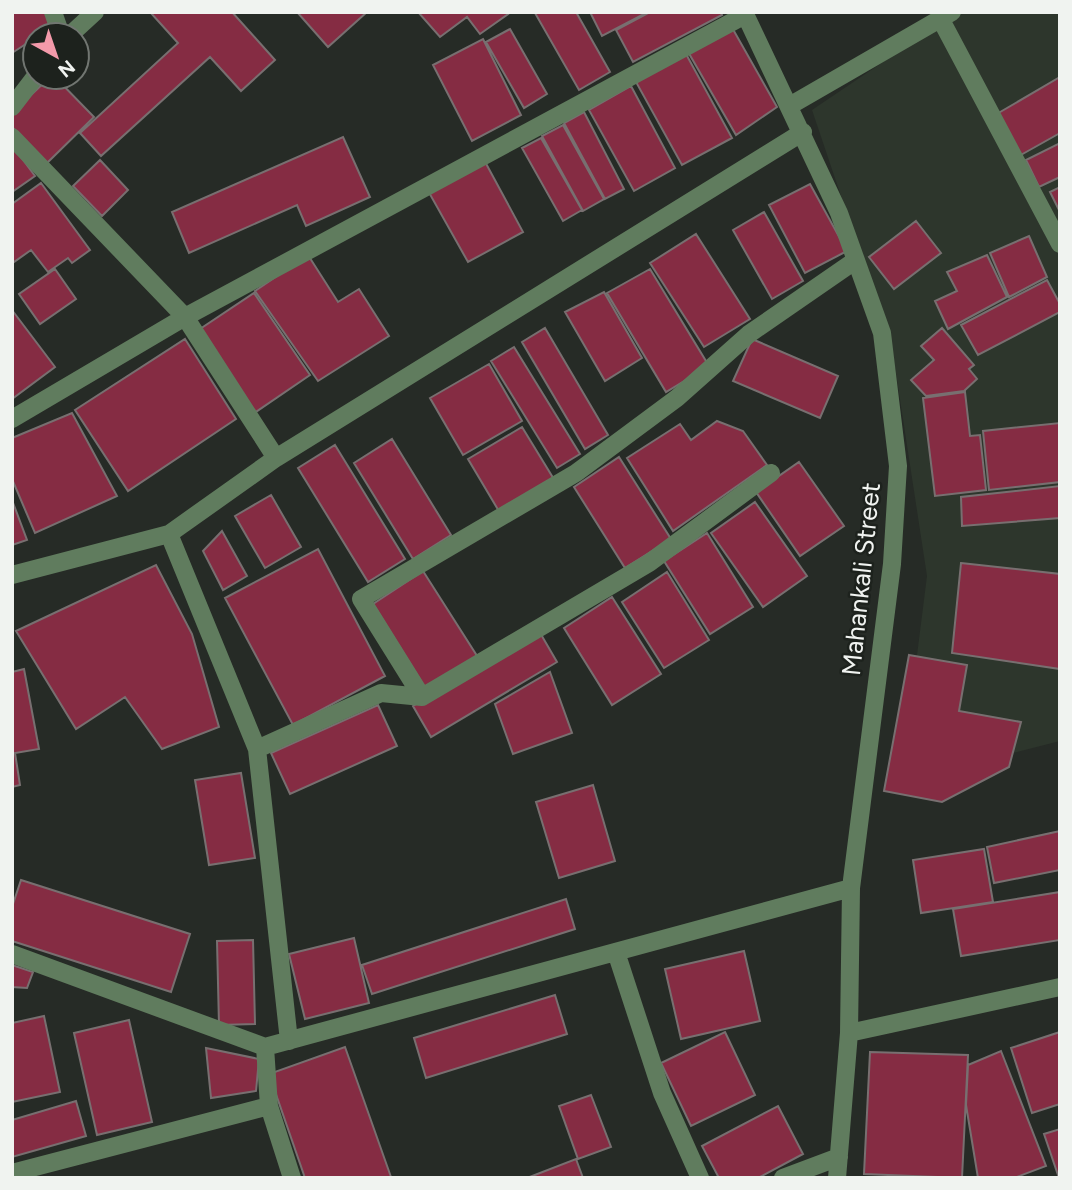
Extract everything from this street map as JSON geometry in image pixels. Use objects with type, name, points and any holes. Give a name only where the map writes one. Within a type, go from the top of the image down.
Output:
[{"type":"street","name":"Mahankali Street","points":[[745,13],[839,213],[882,333],[898,467],[892,564],[851,888],[849,1033],[837,1178]]},
{"type":"street","points":[[12,419],[185,317],[745,13]]},
{"type":"street","points":[[790,106],[946,15],[1055,221],[1060,244]]},
{"type":"street","points":[[12,107],[24,91]]},
{"type":"street","points":[[12,575],[169,534],[276,458],[803,132]]},
{"type":"street","points":[[12,137],[185,317],[276,458]]},
{"type":"street","points":[[422,697],[361,599],[576,473],[677,398],[749,334],[856,260]]},
{"type":"street","points":[[257,749],[381,693],[422,697],[649,564],[771,472]]},
{"type":"street","points":[[169,534],[257,749],[289,1041]]},
{"type":"street","points":[[12,954],[265,1047],[851,888]]},
{"type":"street","points":[[617,952],[662,1093],[700,1178]]},
{"type":"street","points":[[849,1033],[1060,987]]},
{"type":"street","points":[[265,1047],[269,1106],[292,1178]]},
{"type":"street","points":[[12,1173],[269,1106]]},
{"type":"street","points":[[783,1178],[839,1157]]},
{"type":"shaded area","points":[[957,12],[1060,12],[1060,741],[901,782],[927,576],[892,347],[812,110]]},
{"type":"building","points":[[12,12],[57,12],[60,21],[21,21],[21,47],[12,53]]},
{"type":"building","points":[[150,12],[232,12],[275,60],[241,91],[210,57],[101,156],[80,133],[178,43]]},
{"type":"building","points":[[297,12],[367,12],[328,47]]},
{"type":"building","points":[[418,12],[511,12],[480,34],[467,17],[440,37]]},
{"type":"building","points":[[576,12],[610,72],[579,90],[535,13]]},
{"type":"building","points":[[590,12],[648,12],[602,36]]},
{"type":"building","points":[[650,12],[721,12],[722,15],[633,62],[616,30]]},
{"type":"building","points":[[730,24],[777,107],[736,135],[687,50]]},
{"type":"building","points":[[510,29],[547,94],[524,108],[486,42]]},
{"type":"building","points":[[483,39],[521,115],[472,141],[433,65]]},
{"type":"building","points":[[686,54],[732,138],[682,165],[636,82]]},
{"type":"building","points":[[1060,77],[1060,133],[1019,156],[995,115]]},
{"type":"building","points":[[631,86],[675,168],[634,191],[589,110]]},
{"type":"building","points":[[35,91],[69,91],[94,117],[47,163],[12,127],[12,113]]},
{"type":"building","points":[[584,112],[624,189],[605,199],[564,123]]},
{"type":"building","points":[[563,125],[604,199],[583,211],[542,136]]},
{"type":"building","points":[[343,137],[370,197],[306,226],[297,205],[189,253],[172,212]]},
{"type":"building","points":[[541,138],[582,210],[563,221],[522,148]]},
{"type":"building","points":[[1060,143],[1060,177],[1039,187],[1026,160]]},
{"type":"building","points":[[12,145],[35,176],[12,192]]},
{"type":"building","points":[[483,158],[523,232],[468,262],[427,189]]},
{"type":"building","points":[[100,160],[128,190],[102,216],[73,186]]},
{"type":"building","points":[[41,183],[90,250],[72,263],[68,258],[48,272],[31,250],[14,262],[12,259],[12,204]]},
{"type":"building","points":[[810,184],[847,251],[805,273],[769,205]]},
{"type":"building","points":[[1060,187],[1060,212],[1050,192]]},
{"type":"building","points":[[764,212],[803,281],[772,299],[733,230]]},
{"type":"building","points":[[916,221],[941,253],[894,289],[869,257]]},
{"type":"building","points":[[696,234],[750,319],[704,347],[650,263]]},
{"type":"building","points":[[1029,236],[1047,277],[1009,297],[990,253]]},
{"type":"building","points":[[308,255],[338,302],[359,289],[389,336],[318,381],[255,291]]},
{"type":"building","points":[[987,255],[1007,297],[948,329],[935,301],[957,291],[947,272]]},
{"type":"building","points":[[55,269],[76,299],[40,324],[19,294]]},
{"type":"building","points":[[650,269],[709,366],[666,392],[607,293]]},
{"type":"building","points":[[1047,280],[1060,304],[1060,312],[978,355],[961,325]]},
{"type":"building","points":[[604,292],[642,358],[605,381],[565,312]]},
{"type":"building","points":[[254,293],[310,375],[253,414],[197,331]]},
{"type":"building","points":[[12,310],[55,367],[12,399]]},
{"type":"building","points":[[545,328],[608,435],[585,449],[522,342]]},
{"type":"building","points":[[942,328],[974,365],[969,369],[977,379],[964,391],[926,396],[911,380],[934,360],[921,346]]},
{"type":"building","points":[[185,339],[236,419],[128,491],[75,410]]},
{"type":"building","points":[[752,339],[838,376],[820,418],[733,381]]},
{"type":"building","points":[[514,347],[580,454],[557,468],[491,361]]},
{"type":"building","points":[[489,364],[522,421],[463,455],[430,398]]},
{"type":"building","points":[[965,392],[970,436],[980,435],[986,490],[935,496],[923,398]]},
{"type":"building","points":[[72,413],[117,496],[35,533],[12,479],[12,438]]},
{"type":"building","points":[[717,421],[743,431],[767,465],[673,531],[627,458],[680,424],[691,440]]},
{"type":"building","points":[[1060,423],[1060,482],[989,490],[983,431]]},
{"type":"building","points":[[522,427],[555,481],[500,513],[468,459]]},
{"type":"building","points":[[392,439],[451,535],[413,559],[354,463]]},
{"type":"building","points":[[335,445],[405,559],[368,582],[298,468]]},
{"type":"building","points":[[619,457],[671,539],[625,568],[574,487]]},
{"type":"building","points":[[799,462],[844,526],[800,556],[756,492]]},
{"type":"building","points":[[1060,486],[1060,518],[962,526],[961,497]]},
{"type":"building","points":[[271,495],[301,547],[265,568],[235,516]]},
{"type":"building","points":[[12,500],[27,540],[12,545]]},
{"type":"building","points":[[755,502],[807,576],[763,607],[711,533]]},
{"type":"building","points":[[222,531],[247,576],[223,590],[203,551]]},
{"type":"building","points":[[707,533],[753,607],[710,634],[664,561]]},
{"type":"building","points":[[318,549],[385,676],[293,725],[225,598]]},
{"type":"building","points":[[961,563],[1060,574],[1060,669],[952,653]]},
{"type":"building","points":[[156,565],[192,634],[219,727],[162,749],[125,697],[76,729],[16,631]]},
{"type":"building","points":[[423,571],[479,659],[427,691],[373,604]]},
{"type":"building","points":[[667,572],[709,640],[664,668],[622,602]]},
{"type":"building","points":[[612,597],[661,674],[612,705],[564,628]]},
{"type":"building","points":[[539,631],[557,662],[431,737],[413,706]]},
{"type":"building","points":[[909,655],[967,665],[959,711],[1021,722],[1009,767],[942,802],[884,791]]},
{"type":"building","points":[[24,669],[39,749],[15,753],[20,785],[12,787],[12,672]]},
{"type":"building","points":[[550,672],[572,733],[513,754],[495,704]]},
{"type":"building","points":[[378,705],[397,746],[290,794],[271,753]]},
{"type":"building","points":[[241,773],[255,858],[209,865],[195,780]]},
{"type":"building","points":[[593,785],[615,861],[559,878],[536,802]]},
{"type":"building","points":[[1060,831],[1060,870],[994,883],[987,847]]},
{"type":"building","points":[[984,849],[993,902],[921,913],[913,860]]},
{"type":"building","points":[[21,880],[190,934],[171,992],[12,941],[12,907]]},
{"type":"building","points":[[1060,892],[1060,940],[961,956],[953,909]]},
{"type":"building","points":[[566,899],[575,929],[372,994],[362,965]]},
{"type":"building","points":[[354,938],[369,1003],[305,1019],[289,954]]},
{"type":"building","points":[[253,940],[255,1024],[219,1025],[217,941]]},
{"type":"building","points":[[744,951],[760,1021],[681,1039],[665,969]]},
{"type":"building","points":[[12,965],[33,972],[27,988],[12,987]]},
{"type":"building","points":[[555,995],[567,1034],[426,1078],[414,1038]]},
{"type":"building","points":[[44,1016],[60,1092],[12,1102],[12,1023]]},
{"type":"building","points":[[129,1020],[152,1122],[97,1135],[74,1033]]},
{"type":"building","points":[[725,1032],[755,1095],[691,1126],[661,1063]]},
{"type":"building","points":[[1060,1032],[1060,1104],[1032,1113],[1011,1048]]},
{"type":"building","points":[[345,1047],[391,1177],[305,1178],[269,1074]]},
{"type":"building","points":[[206,1048],[259,1059],[256,1091],[211,1098]]},
{"type":"building","points":[[1001,1051],[1046,1166],[1014,1178],[978,1178],[966,1105],[968,1065]]},
{"type":"building","points":[[870,1052],[968,1055],[962,1178],[864,1174]]},
{"type":"building","points":[[591,1095],[611,1147],[578,1159],[559,1106]]},
{"type":"building","points":[[76,1101],[86,1136],[12,1157],[12,1120]]},
{"type":"building","points":[[778,1106],[803,1154],[758,1178],[719,1178],[702,1146]]},
{"type":"building","points":[[1060,1129],[1060,1178],[1059,1178],[1044,1134]]},
{"type":"building","points":[[576,1159],[583,1178],[527,1178]]}]
